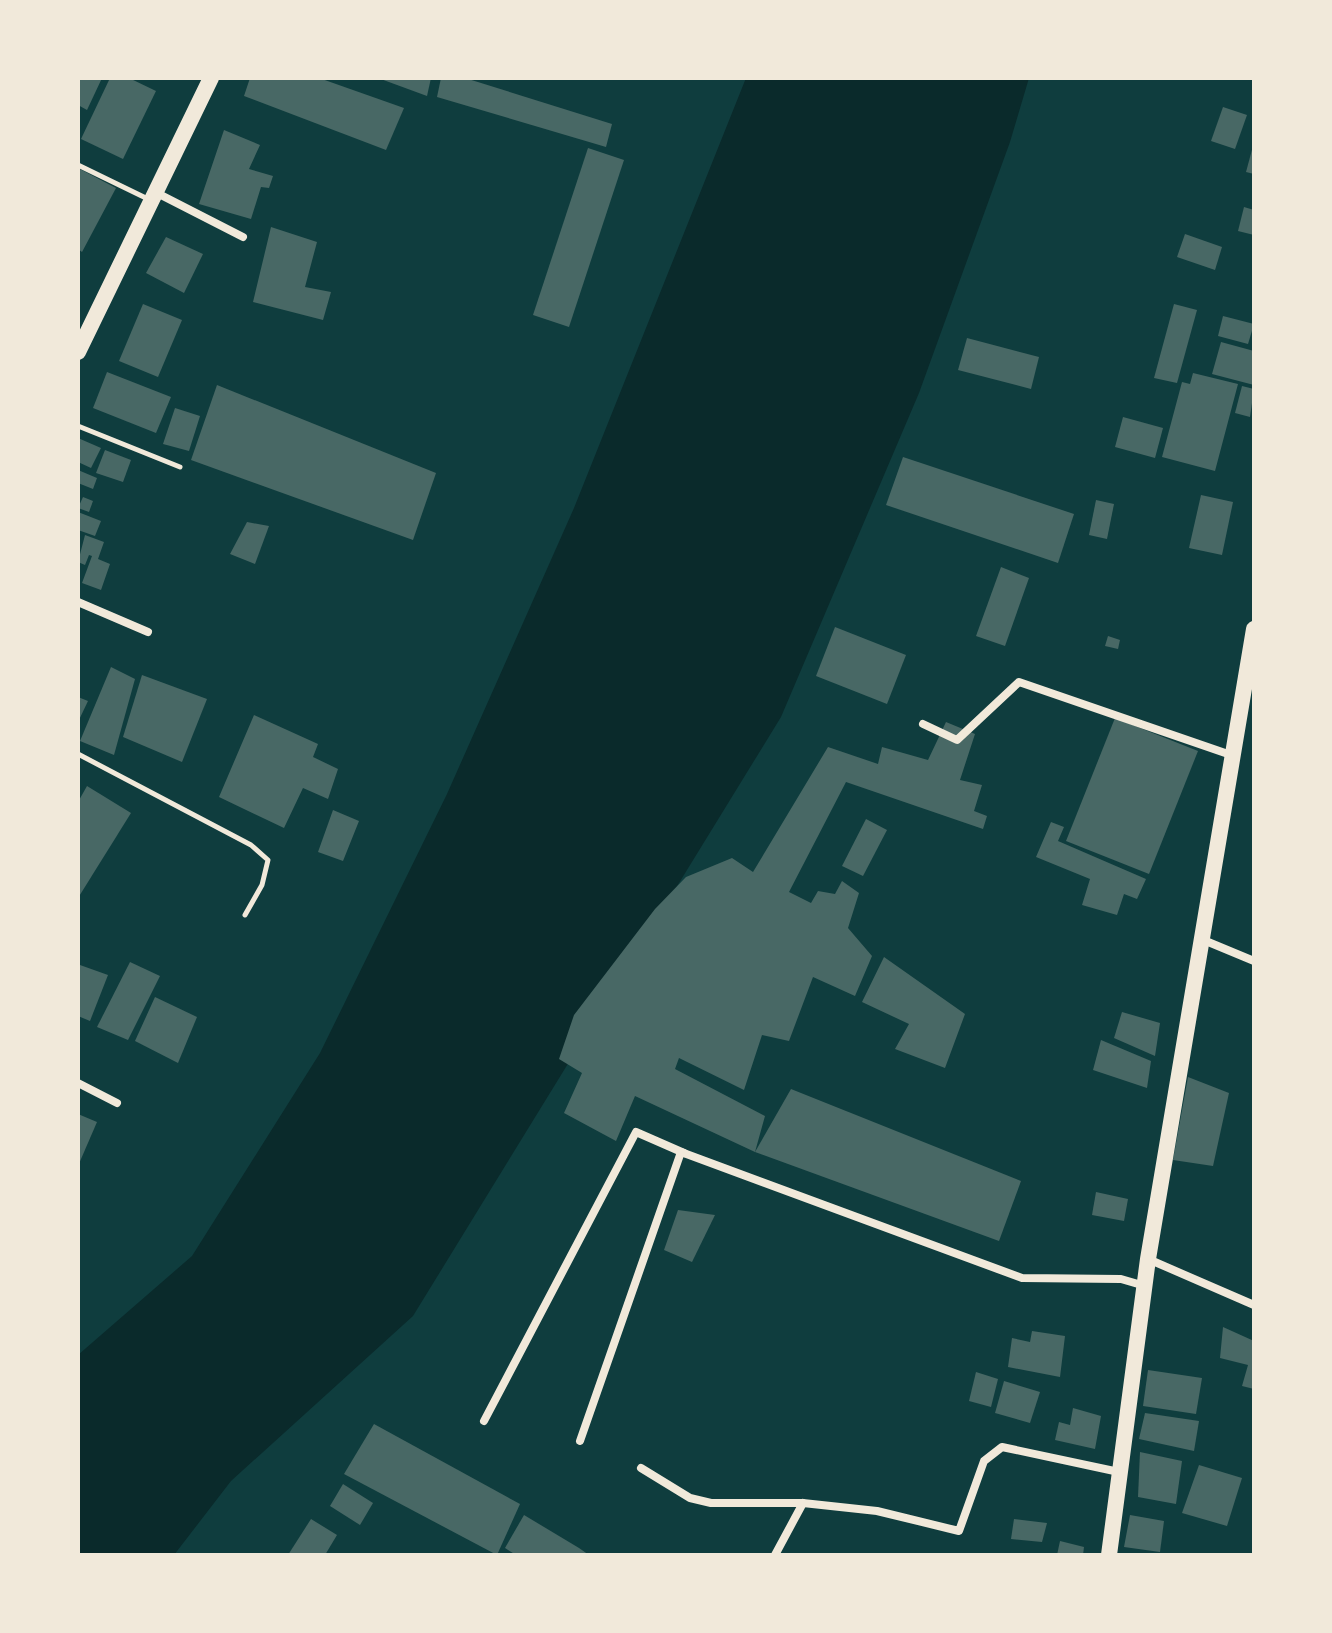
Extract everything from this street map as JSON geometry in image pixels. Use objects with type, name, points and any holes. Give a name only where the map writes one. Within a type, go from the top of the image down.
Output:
[{"type":"main road","points":[[78,352],[211,78]]},
{"type":"main road","points":[[1109,1555],[1148,1259],[1254,629]]},
{"type":"street","points":[[153,196],[243,237]]},
{"type":"street","points":[[78,602],[148,632]]},
{"type":"street","points":[[923,724],[957,740],[1019,682],[1231,755]]},
{"type":"street","points":[[1201,939],[1254,961]]},
{"type":"street","points":[[78,1083],[117,1103]]},
{"type":"street","points":[[484,1421],[636,1132],[686,1154],[1022,1278],[1121,1279],[1145,1286]]},
{"type":"street","points":[[580,1441],[681,1152],[686,1154]]},
{"type":"street","points":[[1148,1259],[1254,1305]]},
{"type":"street","points":[[641,1468],[690,1498],[711,1503],[803,1503],[877,1511],[959,1531],[984,1461],[1002,1447],[1120,1472]]},
{"type":"street","points":[[775,1555],[803,1503]]},
{"type":"lane","points":[[78,165],[153,196]]},
{"type":"lane","points":[[78,426],[180,467]]},
{"type":"lane","points":[[78,754],[251,845],[268,860],[262,885],[245,915]]},
{"type":"water","points":[[746,78],[1029,78],[1010,142],[919,393],[781,717],[413,1316],[231,1481],[174,1555],[78,1555],[78,1355],[192,1256],[320,1053],[447,794],[574,508]]},
{"type":"building","points":[[78,78],[102,78],[87,110],[78,105]]},
{"type":"building","points":[[110,78],[129,78],[156,91],[123,159],[81,139]]},
{"type":"building","points":[[250,78],[319,78],[404,108],[386,150],[244,96]]},
{"type":"building","points":[[378,78],[431,78],[427,96]]},
{"type":"building","points":[[441,78],[465,78],[612,124],[606,147],[437,97]]},
{"type":"building","points":[[1223,107],[1247,115],[1235,149],[1211,141]]},
{"type":"building","points":[[224,130],[260,145],[249,169],[273,176],[269,188],[261,187],[251,219],[199,204]]},
{"type":"building","points":[[1254,146],[1254,174],[1246,172]]},
{"type":"building","points":[[588,148],[624,160],[569,327],[533,315]]},
{"type":"building","points":[[78,168],[116,188],[82,252],[78,249]]},
{"type":"building","points":[[1244,207],[1254,210],[1254,235],[1238,231]]},
{"type":"building","points":[[271,227],[317,242],[305,287],[331,292],[323,320],[253,302]]},
{"type":"building","points":[[1185,234],[1222,247],[1215,270],[1177,257]]},
{"type":"building","points":[[166,237],[203,254],[184,293],[146,273]]},
{"type":"building","points":[[143,304],[182,320],[158,377],[119,361]]},
{"type":"building","points":[[1174,304],[1197,310],[1177,383],[1154,378]]},
{"type":"building","points":[[1223,316],[1254,324],[1248,344],[1218,336]]},
{"type":"building","points":[[967,338],[1039,357],[1031,389],[958,370]]},
{"type":"building","points":[[1221,342],[1254,351],[1254,385],[1212,374]]},
{"type":"building","points":[[107,372],[171,397],[156,433],[93,408]]},
{"type":"building","points":[[1193,373],[1238,384],[1215,471],[1162,457],[1182,382],[1190,384]]},
{"type":"building","points":[[217,385],[436,473],[413,540],[191,460]]},
{"type":"building","points":[[1242,386],[1254,389],[1250,417],[1235,413]]},
{"type":"building","points":[[175,408],[200,416],[189,451],[163,444]]},
{"type":"building","points":[[1123,417],[1163,428],[1155,458],[1115,447]]},
{"type":"building","points":[[78,438],[101,448],[91,468],[78,462]]},
{"type":"building","points":[[105,450],[131,460],[123,482],[96,473]]},
{"type":"building","points":[[903,457],[1074,514],[1058,563],[886,505]]},
{"type":"building","points":[[78,470],[97,478],[93,489],[78,483]]},
{"type":"building","points":[[1201,495],[1233,502],[1222,555],[1189,548]]},
{"type":"building","points":[[83,497],[93,501],[89,512],[78,508]]},
{"type":"building","points":[[1096,500],[1114,504],[1107,539],[1089,535]]},
{"type":"building","points":[[78,512],[101,521],[95,536],[78,530]]},
{"type":"building","points":[[247,522],[269,526],[255,564],[230,554]]},
{"type":"building","points":[[85,535],[104,542],[98,559],[110,564],[101,590],[82,583],[92,556],[89,555],[85,565],[78,562]]},
{"type":"building","points":[[1001,567],[1029,578],[1005,646],[976,636]]},
{"type":"building","points":[[835,627],[906,655],[887,704],[816,676]]},
{"type":"building","points":[[1108,636],[1120,640],[1118,649],[1105,646]]},
{"type":"building","points":[[111,667],[135,679],[114,755],[80,741]]},
{"type":"building","points":[[142,675],[207,699],[182,762],[123,737]]},
{"type":"building","points":[[78,697],[88,701],[78,722]]},
{"type":"building","points":[[254,715],[318,744],[313,757],[338,769],[328,799],[303,788],[284,828],[219,797]]},
{"type":"building","points":[[1115,718],[1198,751],[1149,874],[1066,841]]},
{"type":"building","points":[[946,722],[975,734],[960,780],[982,785],[974,811],[987,816],[983,829],[846,782],[789,892],[811,903],[818,891],[835,894],[842,881],[859,893],[848,928],[872,956],[855,996],[813,977],[789,1041],[762,1035],[744,1090],[679,1058],[675,1069],[765,1116],[755,1152],[635,1096],[616,1141],[564,1113],[582,1073],[559,1059],[574,1015],[655,909],[686,877],[732,858],[753,872],[828,747],[878,764],[882,747],[928,760]]},
{"type":"building","points":[[87,786],[131,813],[78,898],[78,802]]},
{"type":"building","points":[[333,810],[359,821],[343,861],[318,852]]},
{"type":"building","points":[[866,819],[887,830],[863,876],[842,866]]},
{"type":"building","points":[[1051,822],[1064,827],[1058,841],[1146,879],[1137,899],[1124,894],[1117,915],[1082,905],[1090,879],[1036,857]]},
{"type":"building","points":[[884,957],[965,1014],[945,1068],[895,1049],[909,1024],[862,1002]]},
{"type":"building","points":[[130,962],[160,976],[128,1040],[97,1027]]},
{"type":"building","points":[[80,965],[108,975],[90,1021],[78,1016]]},
{"type":"building","points":[[155,997],[197,1017],[178,1063],[135,1041]]},
{"type":"building","points":[[1122,1012],[1160,1023],[1155,1056],[1114,1038]]},
{"type":"building","points":[[1101,1040],[1151,1061],[1147,1088],[1093,1070]]},
{"type":"building","points":[[1188,1077],[1229,1093],[1213,1166],[1173,1160]]},
{"type":"building","points":[[791,1089],[1021,1181],[999,1241],[755,1152]]},
{"type":"building","points":[[78,1114],[97,1122],[78,1166]]},
{"type":"building","points":[[1096,1192],[1128,1199],[1124,1221],[1092,1215]]},
{"type":"building","points":[[678,1210],[715,1215],[692,1262],[664,1250]]},
{"type":"building","points":[[1223,1327],[1254,1341],[1254,1389],[1242,1386],[1248,1365],[1220,1358]]},
{"type":"building","points":[[1032,1331],[1065,1336],[1060,1377],[1008,1367],[1012,1338],[1030,1342]]},
{"type":"building","points":[[1148,1370],[1202,1378],[1196,1414],[1143,1406]]},
{"type":"building","points":[[976,1372],[998,1379],[991,1407],[969,1401]]},
{"type":"building","points":[[1004,1381],[1040,1392],[1030,1423],[995,1413]]},
{"type":"building","points":[[1073,1408],[1101,1416],[1095,1449],[1055,1440],[1059,1422],[1070,1425]]},
{"type":"building","points":[[1145,1413],[1199,1421],[1194,1451],[1139,1439]]},
{"type":"building","points":[[374,1424],[520,1504],[497,1555],[344,1474]]},
{"type":"building","points":[[1140,1452],[1182,1461],[1176,1504],[1138,1497]]},
{"type":"building","points":[[1199,1465],[1242,1478],[1227,1526],[1182,1513]]},
{"type":"building","points":[[343,1484],[373,1503],[360,1525],[330,1506]]},
{"type":"building","points":[[524,1515],[589,1555],[516,1555],[505,1548]]},
{"type":"building","points":[[1130,1515],[1164,1521],[1160,1552],[1124,1547]]},
{"type":"building","points":[[311,1519],[337,1535],[325,1555],[288,1555]]},
{"type":"building","points":[[1014,1519],[1047,1523],[1042,1542],[1011,1539]]},
{"type":"building","points":[[1060,1541],[1084,1547],[1083,1555],[1057,1555]]}]
